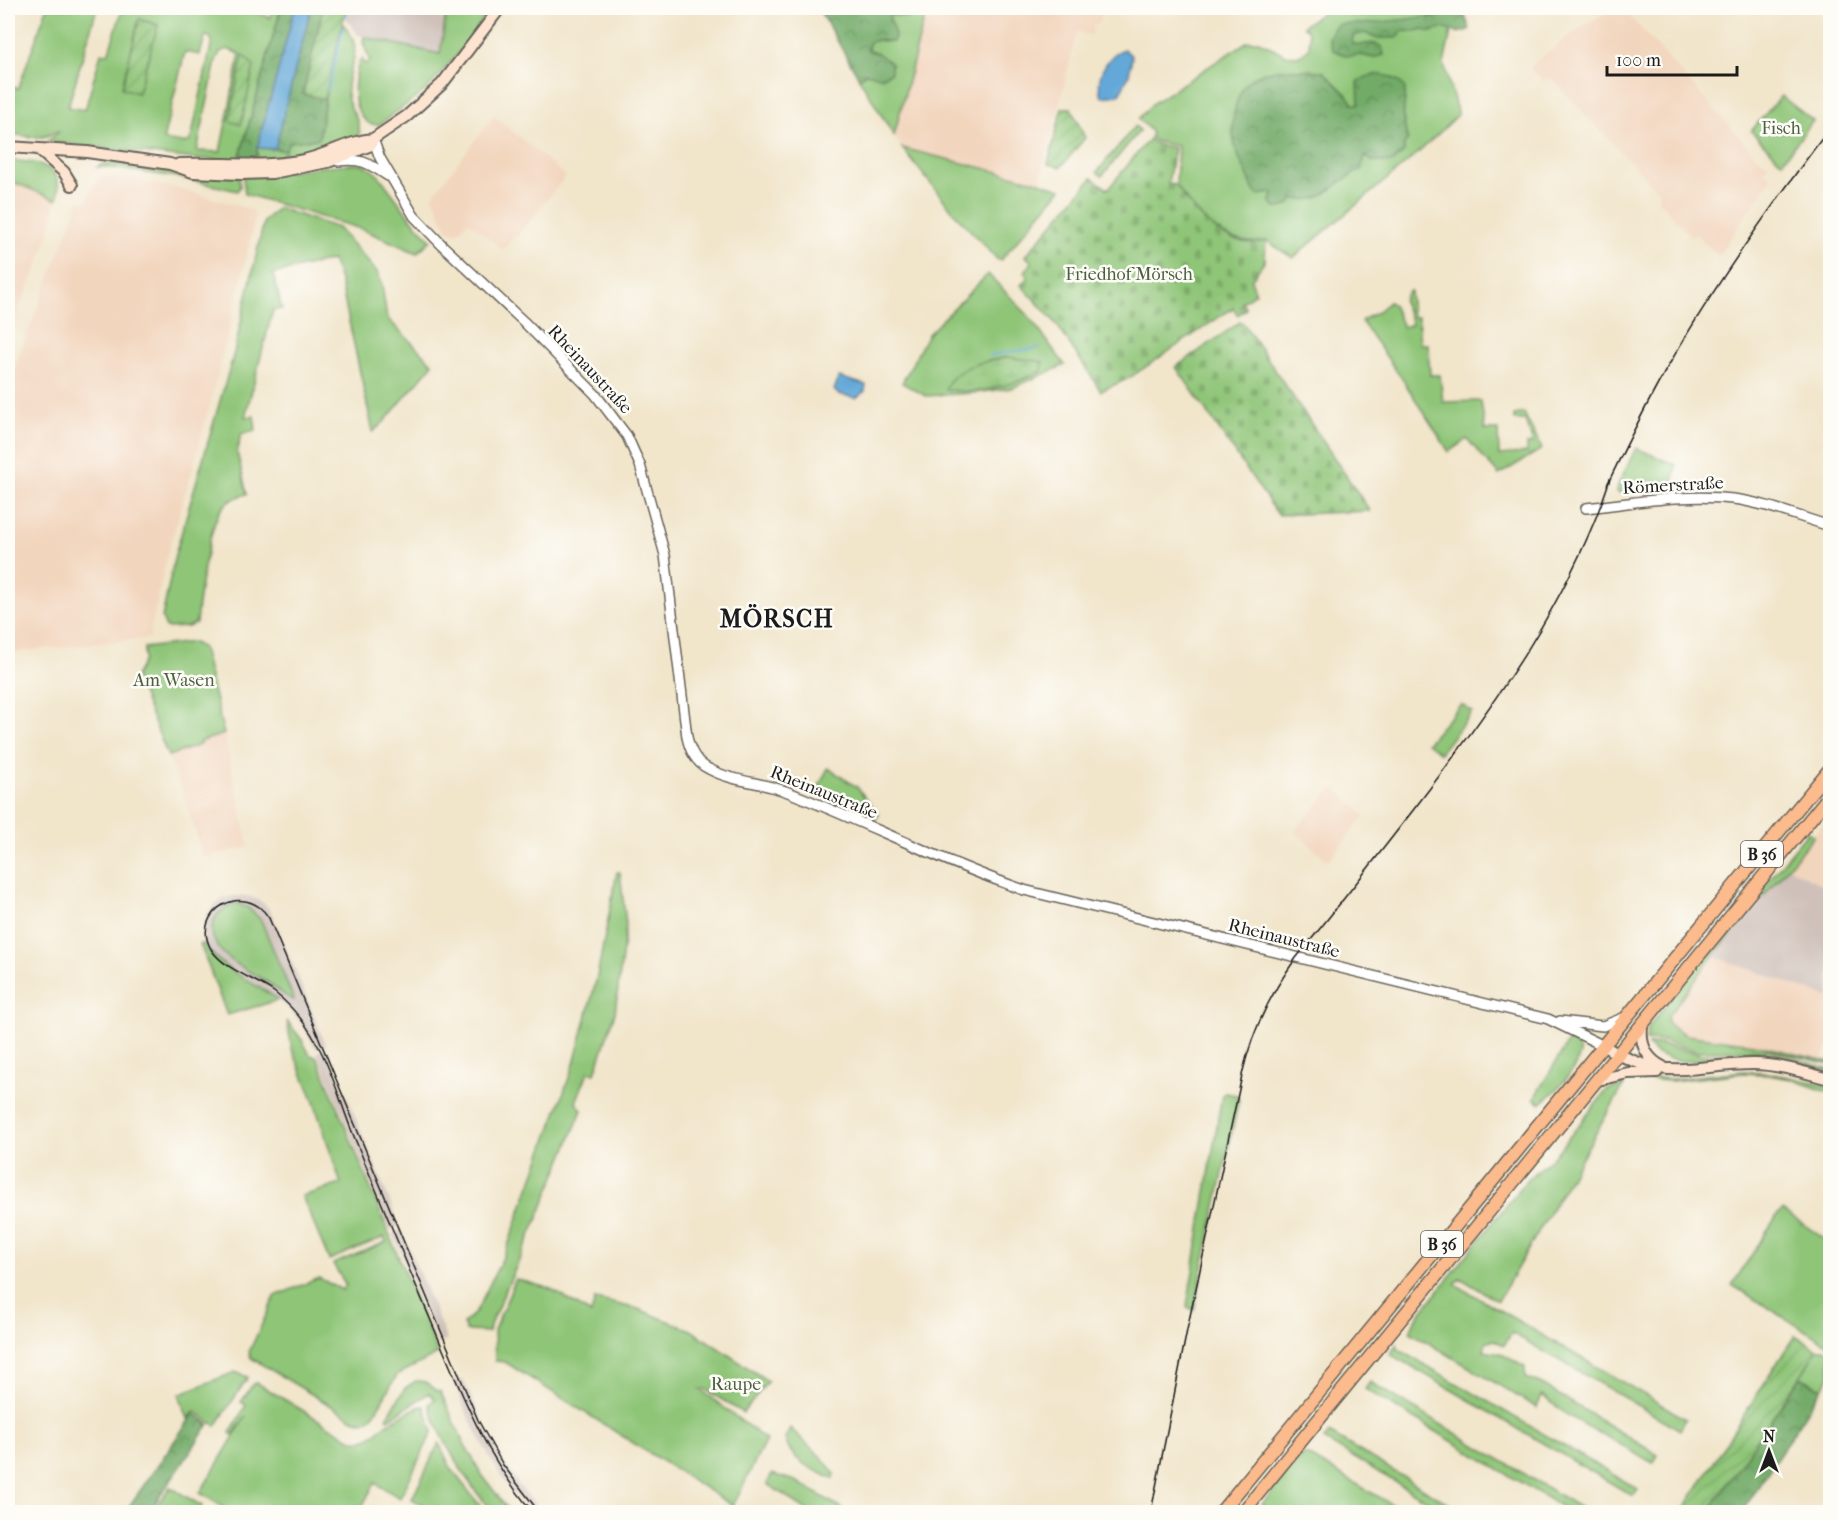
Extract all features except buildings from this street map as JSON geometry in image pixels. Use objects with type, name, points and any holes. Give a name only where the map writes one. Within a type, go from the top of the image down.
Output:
[{"type":"main road","points":[[170,164],[193,172],[272,173],[329,162],[370,145],[442,84],[500,8]]},
{"type":"main road","points":[[8,147],[87,152],[170,164],[272,165],[301,161],[326,154],[360,140],[374,140]]},
{"type":"main road","points":[[38,148],[64,172],[72,185]]},
{"type":"main road","name":"B 36","points":[[1221,1512],[1830,769]]},
{"type":"main road","name":"B 36","points":[[1243,1512],[1830,795]]},
{"type":"main road","points":[[1642,1027],[1643,1045],[1651,1060],[1678,1071]]},
{"type":"main road","points":[[1604,1046],[1619,1055],[1648,1066],[1678,1071]]},
{"type":"main road","points":[[1598,1080],[1628,1073],[1755,1064],[1830,1079]]},
{"type":"street","name":"Rheinaustraße","points":[[374,140],[391,178],[414,216],[441,246],[524,322],[594,394],[627,436],[640,465],[664,548],[687,737],[694,757],[700,764],[717,772],[786,791],[978,874],[1024,890],[1548,1019],[1604,1046]]},
{"type":"street","points":[[329,162],[356,159],[369,163],[391,178]]},
{"type":"street","name":"Römerstraße","points":[[1586,508],[1678,498],[1733,499],[1830,526]]},
{"type":"street","points":[[1548,1019],[1603,1026],[1630,1015]]},
{"type":"shaded area","points":[[350,8],[447,8],[440,54],[358,35],[347,19]]},
{"type":"shaded area","points":[[927,8],[1102,8],[1099,23],[1093,26],[1091,35],[1077,32],[1040,182],[902,148],[894,136]]},
{"type":"shaded area","points":[[1614,8],[1622,8],[1756,155],[1768,165],[1764,171],[1772,178],[1718,256],[1695,233],[1691,237],[1658,200],[1658,191],[1550,77],[1544,82],[1531,70],[1532,65],[1571,34]]},
{"type":"shaded area","points":[[494,116],[566,176],[516,238],[514,237],[503,250],[468,221],[458,233],[451,232],[446,228],[433,195]]},
{"type":"shaded area","points":[[102,175],[178,188],[252,210],[256,215],[228,336],[167,555],[149,638],[8,653],[8,383],[80,200],[86,202],[98,178]]},
{"type":"shaded area","points":[[8,180],[57,200],[38,266],[8,332]]},
{"type":"shaded area","points":[[224,734],[249,847],[203,857],[181,788],[168,756],[200,745],[198,742]]},
{"type":"shaded area","points":[[1334,787],[1365,816],[1328,861],[1294,831]]},
{"type":"shaded area","points":[[1830,815],[1830,889],[1788,867]]},
{"type":"shaded area","points":[[1788,867],[1830,889],[1830,998],[1713,956]]},
{"type":"shaded area","points":[[248,896],[266,905],[272,914],[326,1045],[316,1049],[301,1023],[288,1008],[259,986],[223,965],[204,944],[202,933],[207,915],[214,905],[224,898]],"holes":[[[220,912],[290,999],[218,949],[212,939],[212,927]]]},
{"type":"shaded area","points":[[1713,956],[1830,998],[1830,1044],[1822,1060],[1753,1044],[1686,1035],[1668,1024],[1668,1017]]},
{"type":"shaded area","points":[[327,1048],[400,1226],[390,1230],[317,1052]]},
{"type":"shaded area","points":[[401,1229],[447,1340],[438,1344],[393,1233]]},
{"type":"shaded area","points":[[453,1379],[463,1380],[500,1457],[521,1488],[542,1512],[529,1512],[511,1491],[491,1460],[464,1408]]},
{"type":"green space","points":[[47,8],[97,8],[68,107],[85,110],[101,53],[108,54],[123,8],[249,8],[270,18],[272,8],[281,8],[239,160],[195,159],[47,142],[59,132],[57,131],[39,137],[8,133],[8,84],[18,89]],"holes":[[[139,19],[158,25],[137,93],[122,87]],[[205,36],[210,37],[212,41],[189,142],[163,140],[185,52],[200,55]],[[227,49],[240,54],[220,152],[197,151],[216,61],[220,52]]]},
{"type":"green space","points":[[281,8],[295,8],[257,148],[257,159],[239,160]]},
{"type":"green space","points":[[311,8],[323,8],[303,94],[325,99],[319,139],[289,142],[285,151],[275,149]]},
{"type":"green space","points":[[323,8],[346,8],[325,99],[303,94]]},
{"type":"green space","points":[[447,8],[491,8],[459,53],[425,91],[379,125],[370,124],[359,111],[354,96],[359,62],[362,59],[365,64],[370,62],[363,42],[364,37],[440,54]]},
{"type":"green space","points":[[818,8],[915,8],[909,17],[889,15],[895,36],[893,42],[878,40],[869,43],[868,50],[879,54],[891,63],[891,72],[883,77],[866,73],[859,78]]},
{"type":"green space","points":[[915,8],[927,8],[894,136],[859,78],[866,73],[883,77],[879,54],[868,50],[869,42],[878,40],[887,42],[895,36],[888,14],[909,17]]},
{"type":"green space","points":[[1329,8],[1456,8],[1444,64],[1458,115],[1417,154],[1293,258],[1267,241],[1239,240],[1214,228],[1193,208],[1176,185],[1178,146],[1157,142],[1150,137],[1152,135],[1150,130],[1138,119],[1153,103],[1248,41],[1259,41],[1286,55],[1300,56],[1309,48],[1310,38],[1303,26]]},
{"type":"green space","points":[[1462,13],[1470,29],[1462,32],[1443,28],[1430,32],[1423,29],[1413,32],[1403,31],[1397,38],[1375,38],[1365,33],[1353,36],[1352,44],[1375,44],[1382,47],[1384,55],[1373,58],[1361,55],[1347,56],[1333,50],[1329,38],[1339,24],[1364,24]]},
{"type":"green space","points":[[139,19],[158,25],[138,93],[122,88]]},
{"type":"green space","points":[[343,24],[354,44],[355,53],[347,89],[348,100],[358,122],[359,135],[306,153],[287,157],[286,153],[282,154],[282,158],[257,159],[257,148],[285,150],[289,142],[319,138],[325,99]]},
{"type":"green space","points":[[243,55],[254,66],[241,125],[229,121]]},
{"type":"green space","points":[[1281,69],[1323,71],[1353,104],[1359,104],[1358,81],[1362,79],[1381,75],[1400,82],[1405,92],[1404,115],[1408,140],[1404,145],[1404,152],[1392,163],[1372,161],[1365,156],[1361,170],[1319,197],[1307,200],[1294,199],[1286,206],[1275,208],[1271,202],[1273,193],[1257,195],[1253,189],[1235,146],[1233,120],[1240,93],[1250,80],[1264,73]]},
{"type":"green space","name":"Fisch","points":[[1781,96],[1813,121],[1782,162],[1751,131]]},
{"type":"green space","points":[[1062,108],[1071,108],[1085,138],[1061,167],[1048,164]]},
{"type":"green space","points":[[1135,126],[1140,130],[1102,176],[1097,172]]},
{"type":"green space","name":"Friedhof Mörsch","points":[[1149,139],[1157,145],[1174,148],[1168,184],[1176,185],[1203,218],[1225,235],[1238,241],[1252,243],[1266,241],[1265,261],[1251,280],[1256,293],[1242,302],[1246,309],[1238,315],[1233,308],[1129,378],[1101,391],[1055,322],[1021,285],[1028,278],[1025,271],[1032,262],[1025,256],[1092,178],[1108,189]]},
{"type":"green space","points":[[902,148],[1061,189],[1001,260],[998,260],[955,214]]},
{"type":"green space","points":[[8,160],[38,164],[53,171],[59,187],[57,200],[8,180]]},
{"type":"green space","points":[[113,163],[198,174],[239,176],[240,187],[237,191],[177,177],[97,167]]},
{"type":"green space","points":[[363,164],[380,177],[409,216],[431,240],[417,253],[361,229],[245,194],[243,176]]},
{"type":"green space","points":[[278,208],[338,228],[377,272],[382,285],[387,318],[433,364],[373,432],[340,280],[332,260],[273,274],[282,309],[273,310],[245,417],[254,416],[256,430],[241,434],[237,452],[247,494],[228,502],[218,515],[205,562],[196,623],[188,627],[166,628],[162,618],[175,555],[234,353],[264,221]]},
{"type":"green space","points":[[988,274],[1027,314],[1065,365],[1012,388],[976,393],[926,396],[902,383],[928,334]]},
{"type":"green space","points":[[1410,291],[1412,317],[1418,317],[1420,344],[1428,344],[1430,375],[1440,375],[1443,402],[1481,401],[1485,430],[1498,430],[1499,455],[1527,453],[1527,444],[1533,443],[1525,420],[1514,420],[1514,415],[1524,413],[1542,449],[1499,475],[1467,439],[1449,452],[1403,380],[1361,321],[1389,302],[1393,305],[1403,327],[1412,324],[1403,301]]},
{"type":"green space","points":[[1240,322],[1244,324],[1370,511],[1278,515],[1176,367]]},
{"type":"green space","points":[[1007,357],[1043,362],[1042,371],[995,388],[970,391],[945,389],[950,381],[963,370],[980,363]]},
{"type":"green space","points":[[1636,448],[1676,465],[1672,489],[1623,494],[1617,492],[1618,485]]},
{"type":"green space","name":"Am Wasen","points":[[192,642],[203,648],[224,734],[168,756],[135,676],[144,660],[144,648]]},
{"type":"green space","points":[[1461,704],[1472,712],[1440,753],[1427,743]]},
{"type":"green space","points":[[828,768],[857,787],[879,815],[874,821],[815,794]]},
{"type":"green space","points":[[1808,832],[1814,836],[1713,956],[1668,1016],[1668,1024],[1686,1035],[1753,1044],[1830,1062],[1830,1064],[1769,1050],[1696,1051],[1664,1041],[1646,1040],[1648,1027]]},
{"type":"green space","points":[[617,872],[620,872],[626,924],[615,1013],[595,1073],[588,1072],[576,1102],[582,1110],[489,1332],[466,1331],[463,1324],[476,1312],[506,1251],[574,1064],[597,977]]},
{"type":"green space","points":[[237,904],[247,907],[261,920],[294,1000],[230,959],[215,943],[212,934],[216,916],[225,908]]},
{"type":"green space","points":[[200,944],[204,944],[229,968],[279,1000],[227,1015]]},
{"type":"green space","points":[[287,1021],[310,1055],[317,1057],[438,1354],[397,1375],[373,1416],[364,1422],[353,1419],[251,1358],[249,1352],[275,1296],[319,1278],[342,1290],[346,1285],[333,1264],[386,1242],[384,1237],[329,1260],[302,1196],[341,1184],[313,1099],[292,1049]]},
{"type":"green space","points":[[1569,1040],[1578,1047],[1580,1054],[1577,1062],[1564,1081],[1541,1103],[1534,1098]]},
{"type":"green space","points":[[1661,1044],[1703,1055],[1754,1052],[1776,1054],[1830,1069],[1830,1071],[1763,1058],[1701,1061],[1670,1059],[1657,1054],[1648,1045]]},
{"type":"green space","points":[[1742,1071],[1763,1072],[1830,1085],[1830,1093],[1791,1079],[1763,1074],[1743,1073],[1672,1081],[1625,1078],[1641,1076],[1672,1079]]},
{"type":"green space","points":[[1624,1085],[1498,1301],[1460,1278],[1455,1284],[1686,1419],[1680,1430],[1512,1333],[1504,1345],[1494,1340],[1486,1341],[1484,1350],[1500,1353],[1525,1367],[1525,1378],[1538,1382],[1658,1455],[1653,1463],[1567,1415],[1542,1395],[1537,1408],[1410,1332],[1415,1320],[1526,1181],[1554,1156],[1607,1090]]},
{"type":"green space","points":[[1225,1093],[1237,1095],[1239,1099],[1194,1310],[1187,1307],[1222,1095]]},
{"type":"green space","points":[[1783,1210],[1830,1243],[1830,1346],[1732,1285],[1778,1214]]},
{"type":"green space","name":"Raupe","points":[[516,1279],[551,1289],[591,1314],[595,1299],[638,1309],[691,1330],[768,1381],[743,1413],[705,1389],[700,1389],[766,1440],[733,1506],[505,1362],[495,1361],[494,1330]]},
{"type":"green space","points":[[1795,1335],[1817,1349],[1800,1377],[1708,1512],[1682,1512]]},
{"type":"green space","points":[[1397,1344],[1398,1349],[1638,1489],[1633,1496],[1390,1354]]},
{"type":"green space","points":[[1817,1349],[1825,1349],[1830,1353],[1830,1375],[1822,1388],[1800,1377]]},
{"type":"green space","points":[[235,1372],[248,1377],[216,1426],[195,1411],[188,1419],[179,1394]]},
{"type":"green space","points":[[1800,1377],[1822,1388],[1742,1512],[1708,1512]]},
{"type":"green space","points":[[416,1381],[425,1382],[440,1391],[482,1475],[510,1512],[493,1512],[465,1475],[447,1446],[434,1418],[429,1404],[435,1399],[429,1393],[389,1419],[387,1418],[405,1388]]},
{"type":"green space","points":[[1370,1382],[1588,1512],[1570,1512],[1365,1389]]},
{"type":"green space","points":[[257,1383],[352,1440],[367,1439],[392,1420],[424,1406],[433,1431],[400,1498],[375,1483],[359,1512],[220,1512],[223,1507],[200,1493],[246,1416],[233,1435],[230,1433],[246,1405],[241,1402],[253,1384]]},
{"type":"green space","points":[[194,1413],[209,1424],[149,1512],[125,1512]]},
{"type":"green space","points":[[790,1428],[822,1458],[835,1474],[833,1479],[804,1464],[792,1454],[785,1439]]},
{"type":"green space","points":[[1329,1433],[1463,1512],[1446,1512],[1324,1440]]},
{"type":"green space","points":[[439,1443],[452,1470],[485,1512],[436,1512],[412,1499]]},
{"type":"green space","points":[[1303,1454],[1405,1512],[1270,1512],[1262,1504]]},
{"type":"green space","points":[[772,1474],[796,1481],[848,1512],[810,1512],[767,1484]]},
{"type":"green space","points":[[170,1487],[202,1506],[198,1512],[152,1512]]},
{"type":"water","points":[[295,8],[311,8],[275,149],[257,148]]},
{"type":"water","points":[[1124,49],[1132,56],[1129,75],[1119,95],[1102,97],[1100,82],[1103,68],[1112,57]]},
{"type":"water","points":[[839,377],[866,385],[865,391],[856,398],[838,394],[834,390]]},
{"type":"waterway","points":[[346,17],[348,8]]},
{"type":"waterway","points":[[328,90],[343,28]]},
{"type":"waterway","points":[[990,355],[1039,348]]},
{"type":"tram line","points":[[1607,485],[1637,423],[1688,332],[1726,272],[1830,128]]},
{"type":"tram line","points":[[1151,1512],[1187,1330],[1243,1071],[1258,1026],[1271,998],[1296,958],[1449,763],[1529,647],[1575,566],[1610,479]]},
{"type":"tram line","points":[[533,1512],[500,1468],[474,1421],[351,1129],[327,1064],[313,1037],[299,1016],[281,997],[231,968],[211,949],[206,935],[208,923],[223,905],[234,901],[246,901],[258,907],[269,918],[478,1420],[503,1465],[539,1512]]},
{"type":"district","name":"MÖRSCH","points":[[777,619]]}]
